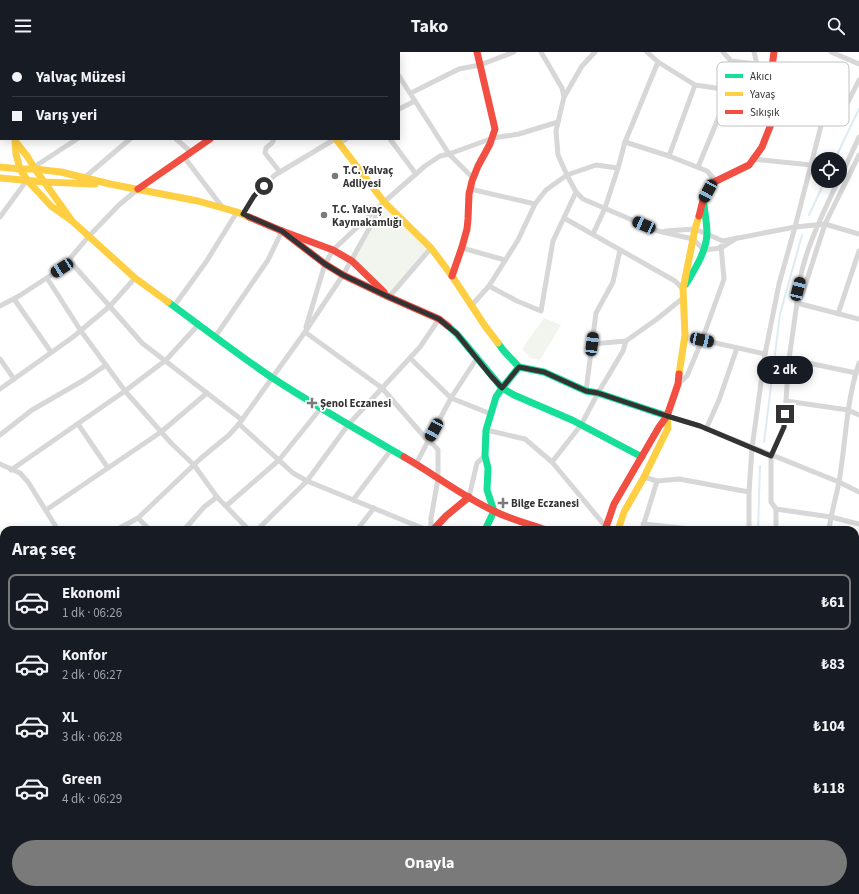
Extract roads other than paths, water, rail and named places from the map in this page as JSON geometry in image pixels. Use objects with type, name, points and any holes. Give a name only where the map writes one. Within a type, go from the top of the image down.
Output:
[{"type":"main road","points":[[452,276],[467,228],[470,189],[473,178],[476,169],[493,138],[495,129],[477,52]]},
{"type":"main road","points":[[773,62],[774,52]]},
{"type":"main road","points":[[606,526],[614,504],[667,416],[678,384],[685,334],[683,289],[695,229],[703,200],[712,183],[749,165],[762,147],[770,126]]},
{"type":"main road","points":[[15,140],[72,221]]},
{"type":"main road","points":[[15,140],[16,154],[20,169],[27,180],[51,206],[72,221],[135,278],[272,377],[348,425],[494,511],[535,526]]},
{"type":"main road","points":[[138,189],[209,140]]},
{"type":"main road","points":[[337,140],[384,202],[431,248],[452,276],[471,306],[504,350],[519,367],[544,372],[586,391],[598,393],[667,416]]},
{"type":"main road","points":[[0,168],[34,168],[61,172],[110,184],[198,201],[240,213],[282,231],[334,250],[352,261],[389,297]]},
{"type":"main road","points":[[0,178],[45,182],[110,184]]},
{"type":"main road","points":[[683,289],[704,250],[707,234],[703,200]]},
{"type":"main road","points":[[282,231],[325,264],[343,275],[439,319],[457,334],[502,388],[514,395],[581,425],[642,457]]},
{"type":"main road","points":[[487,526],[494,511],[487,490],[488,468],[485,456],[486,430],[496,397],[519,367]]},
{"type":"main road","points":[[619,526],[624,512],[644,477],[668,428],[667,416]]},
{"type":"main road","points":[[436,526],[469,497]]},
{"type":"street","points":[[411,94],[460,69],[480,65],[514,52]]},
{"type":"street","points":[[541,52],[562,88],[564,97]]},
{"type":"street","points":[[595,52],[582,66],[564,97],[556,131],[558,155],[576,192],[583,199],[658,231],[693,239],[704,250],[720,248],[737,238]]},
{"type":"street","points":[[647,52],[658,62],[696,85],[717,88]]},
{"type":"street","points":[[722,52],[731,61],[740,62]]},
{"type":"street","points":[[754,52],[756,62]]},
{"type":"street","points":[[831,52],[859,64]]},
{"type":"street","points":[[593,234],[605,208],[625,142],[658,62]]},
{"type":"street","points":[[400,78],[449,154],[473,178]]},
{"type":"street","points":[[849,100],[859,80]]},
{"type":"street","points":[[669,156],[696,85]]},
{"type":"street","points":[[400,108],[415,101]]},
{"type":"street","points":[[698,167],[717,121]]},
{"type":"street","points":[[305,332],[325,264],[334,250],[384,202],[425,166],[440,156],[493,138],[519,134],[558,122]]},
{"type":"street","points":[[814,152],[821,126]]},
{"type":"street","points":[[847,163],[859,137]]},
{"type":"street","points":[[34,168],[76,140]]},
{"type":"street","points":[[76,183],[129,140]]},
{"type":"street","points":[[177,140],[191,152]]},
{"type":"street","points":[[274,140],[266,148],[265,153],[280,172]]},
{"type":"street","points":[[174,306],[240,213],[254,196],[275,175],[337,140]]},
{"type":"street","points":[[391,140],[416,174]]},
{"type":"street","points":[[625,142],[698,167],[707,171],[716,181]]},
{"type":"street","points":[[776,526],[776,509],[771,502],[771,456],[784,427],[789,359],[798,289],[805,258],[859,155]]},
{"type":"street","points":[[184,157],[223,208]]},
{"type":"street","points":[[749,526],[749,492],[752,448],[765,354],[779,284],[811,165],[753,159]]},
{"type":"street","points":[[471,306],[488,286],[518,240],[535,204],[546,190],[567,175],[596,165],[618,168]]},
{"type":"street","points":[[0,217],[27,180]]},
{"type":"street","points":[[797,303],[803,292],[822,224],[835,188]]},
{"type":"street","points":[[0,306],[14,299],[62,268],[89,236],[119,205],[138,189]]},
{"type":"street","points":[[470,189],[535,204]]},
{"type":"street","points":[[488,286],[541,311],[553,241],[576,192]]},
{"type":"street","points":[[123,526],[138,518],[194,465],[229,435],[240,422],[305,332],[343,275],[384,202]]},
{"type":"street","points":[[564,218],[675,281],[683,289]]},
{"type":"street","points":[[658,231],[695,229],[723,241],[795,226],[822,224],[859,234]]},
{"type":"street","points":[[216,337],[268,260],[282,231]]},
{"type":"street","points":[[678,384],[687,376],[724,279],[720,248],[723,241]]},
{"type":"street","points":[[389,297],[431,248]]},
{"type":"street","points":[[462,248],[505,260]]},
{"type":"street","points":[[586,391],[596,313],[613,282],[620,250]]},
{"type":"street","points":[[838,314],[859,251]]},
{"type":"street","points":[[69,260],[142,343],[207,393],[293,472],[307,481],[417,526]]},
{"type":"street","points":[[46,278],[81,331],[125,392],[161,432],[194,465],[217,497],[245,526]]},
{"type":"street","points":[[0,389],[81,331],[110,306],[135,278]]},
{"type":"street","points":[[592,344],[626,341],[683,298]]},
{"type":"street","points":[[14,299],[52,352]]},
{"type":"street","points":[[797,303],[859,319]]},
{"type":"street","points":[[261,526],[307,481],[348,425],[420,347],[439,319]]},
{"type":"street","points":[[11,470],[125,392],[166,360],[199,324]]},
{"type":"street","points":[[305,332],[382,388],[428,441],[438,450],[438,479],[431,518],[432,526]]},
{"type":"street","points":[[702,340],[765,354]]},
{"type":"street","points":[[552,462],[581,425],[623,351],[626,341]]},
{"type":"street","points":[[706,429],[719,400],[737,348]]},
{"type":"street","points":[[410,358],[451,398],[491,414]]},
{"type":"street","points":[[416,464],[451,398],[477,358]]},
{"type":"street","points":[[0,359],[14,379]]},
{"type":"street","points":[[789,359],[856,373]]},
{"type":"street","points":[[830,526],[839,482],[848,410],[859,363]]},
{"type":"street","points":[[0,435],[32,410],[84,380],[106,365]]},
{"type":"street","points":[[46,510],[161,432],[207,393]]},
{"type":"street","points":[[786,401],[848,410],[859,415]]},
{"type":"street","points":[[226,506],[279,460],[321,408]]},
{"type":"street","points":[[667,416],[706,429],[839,482],[859,492]]},
{"type":"street","points":[[78,424],[108,468]]},
{"type":"street","points":[[486,430],[525,439],[552,462],[603,526]]},
{"type":"street","points":[[353,500],[391,450]]},
{"type":"street","points":[[469,497],[477,463],[485,456]]},
{"type":"street","points":[[0,464],[11,470],[20,472],[56,526]]},
{"type":"street","points":[[644,477],[657,481],[679,479],[749,492]]},
{"type":"street","points":[[657,481],[644,524],[661,526]]},
{"type":"street","points":[[187,526],[204,507],[217,497]]},
{"type":"street","points":[[360,526],[374,508]]},
{"type":"street","points":[[776,509],[859,524]]},
{"type":"street","points":[[138,518],[146,526]]},
{"type":"waterway","points":[[838,152],[859,109]]},
{"type":"waterway","points":[[809,215],[822,188]]},
{"type":"waterway","points":[[764,442],[780,314],[802,235]]},
{"type":"waterway","points":[[758,526],[760,466]]},
{"type":"place","name":"T.C. Yalvaç Adliyesi","points":[[335,176]]},
{"type":"place","name":"T.C. Yalvaç Kaymakamlığı","points":[[324,215]]},
{"type":"place","name":"Şenol Eczanesi","points":[[312,403]]},
{"type":"place","name":"Bilge Eczanesi","points":[[503,503]]}]
